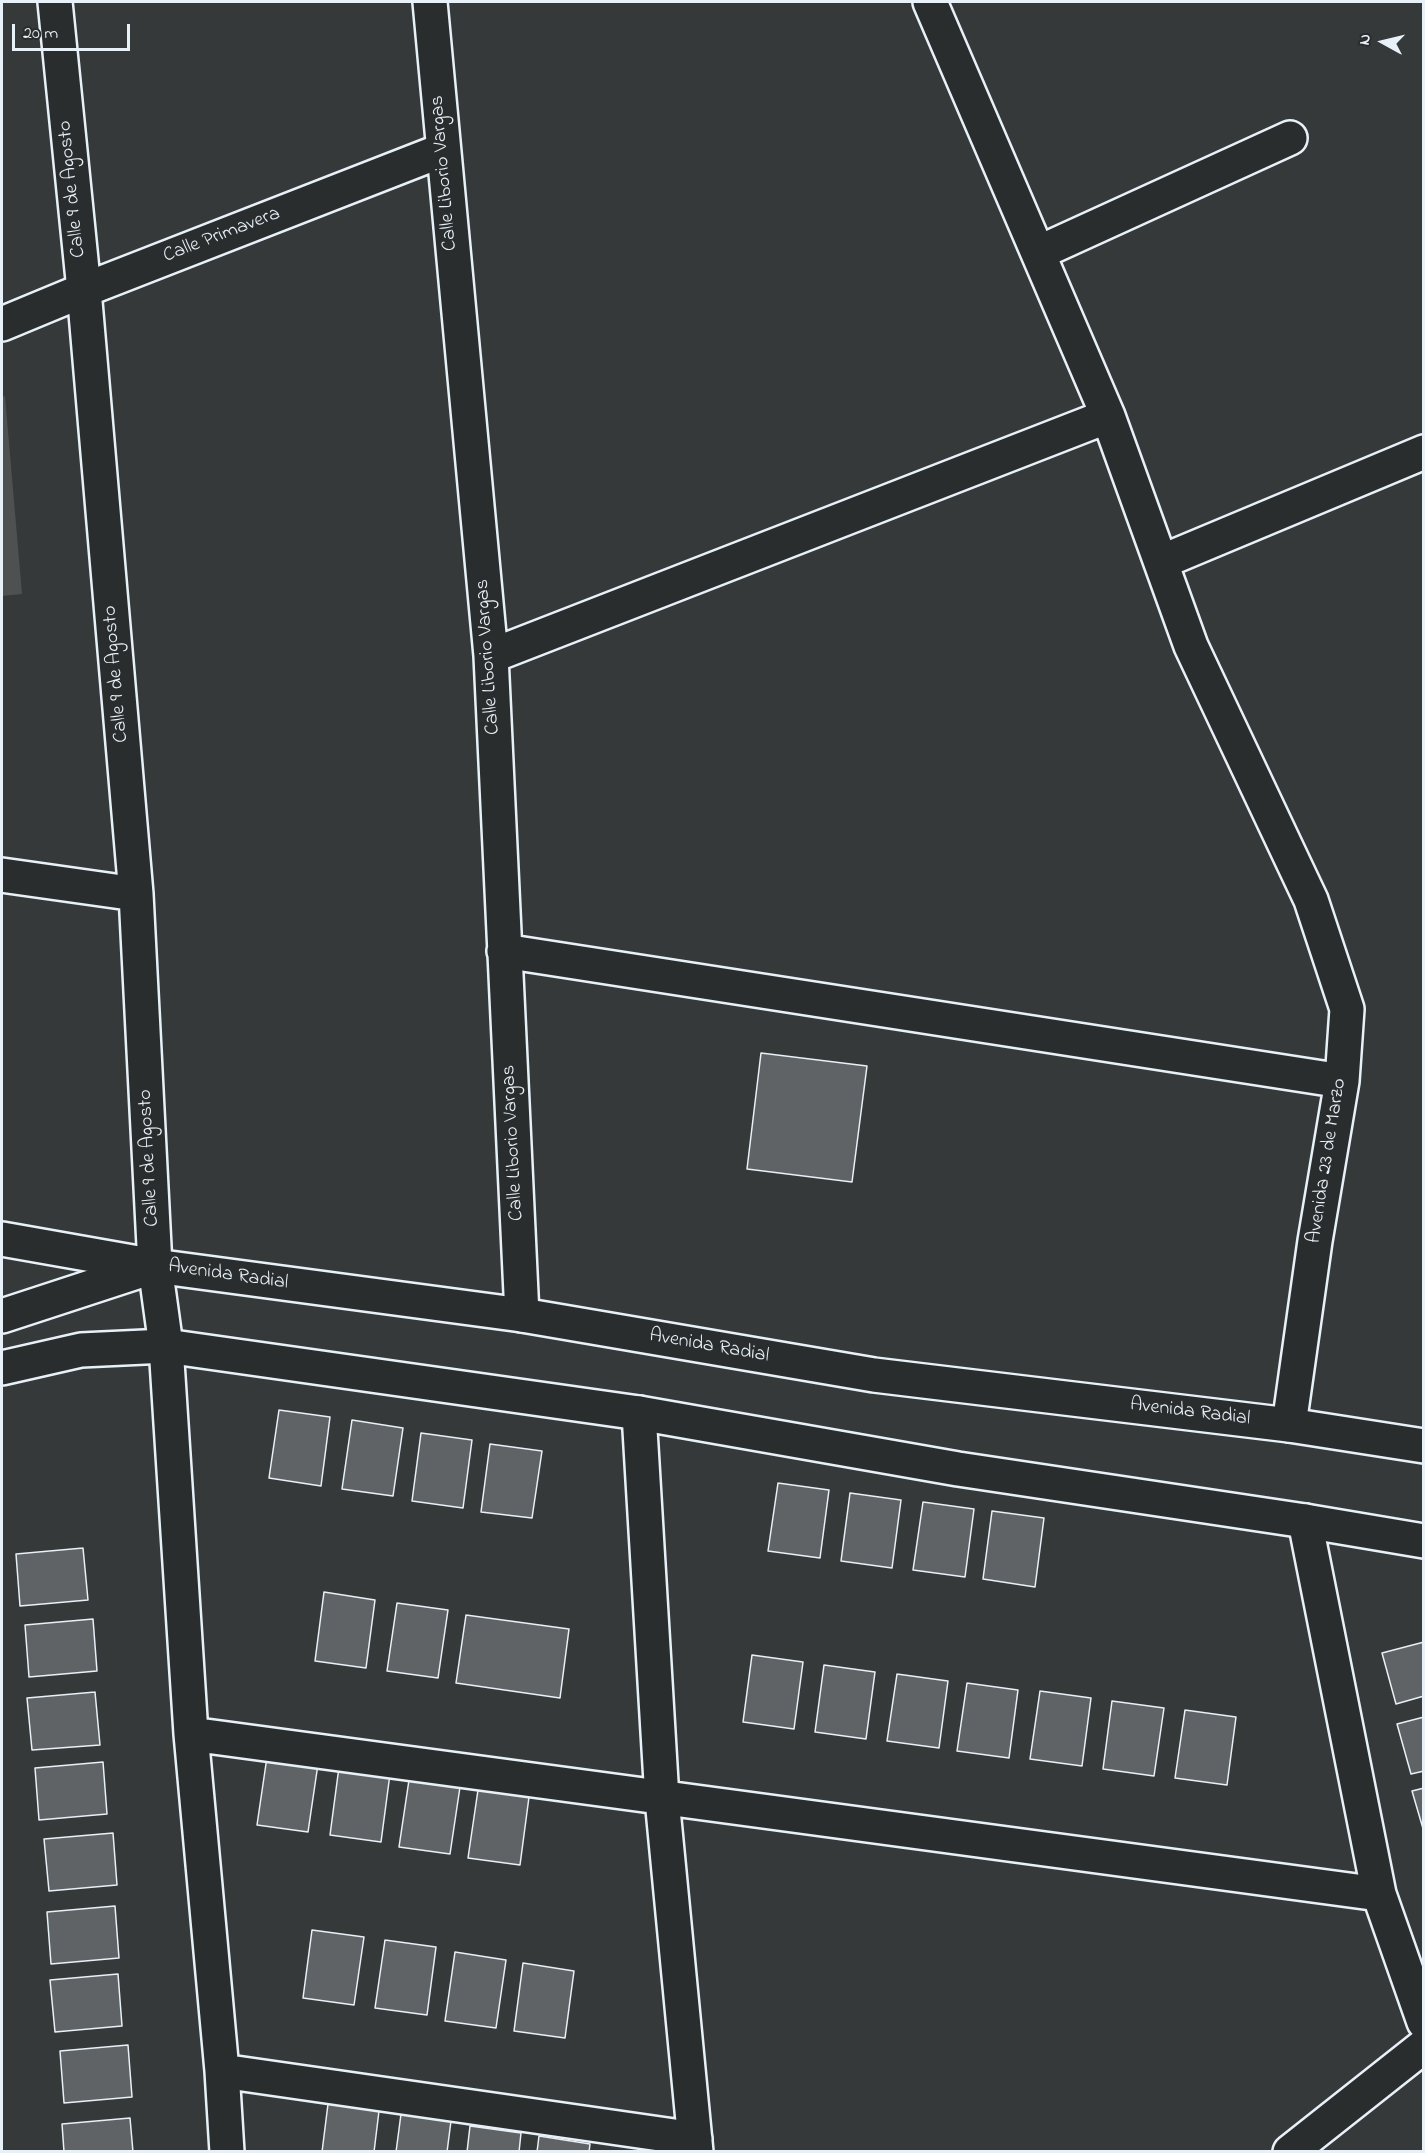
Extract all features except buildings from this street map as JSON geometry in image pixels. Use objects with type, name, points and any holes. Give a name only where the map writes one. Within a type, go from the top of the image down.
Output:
[{"type":"street","name":"Calle 9 de Agosto","points":[[55,2],[84,290],[136,894],[155,1266],[166,1346],[190,1734],[222,2071],[227,2151]]},
{"type":"street","name":"Calle Liborio Vargas","points":[[430,2],[491,656],[522,1315]]},
{"type":"street","name":"Avenida 23 de Marzo","points":[[930,2],[1108,416],[1191,646],[1311,900],[1347,1009],[1342,1081],[1315,1241],[1289,1425]]},
{"type":"street","points":[[1038,253],[1290,138]]},
{"type":"street","name":"Calle Primavera","points":[[2,324],[443,150]]},
{"type":"street","points":[[491,656],[1108,416]]},
{"type":"street","points":[[1161,562],[1424,452]]},
{"type":"street","points":[[2,875],[136,894]]},
{"type":"street","points":[[504,951],[1342,1081]]},
{"type":"street","points":[[2,1239],[155,1266]]},
{"type":"street","name":"Avenida Radial","points":[[2,1316],[155,1266],[522,1315],[874,1375],[1289,1425],[1424,1446]]},
{"type":"street","points":[[2,1368],[81,1350],[166,1346],[639,1413],[958,1469],[1424,1541]]},
{"type":"street","points":[[222,2071],[695,2145],[662,1799],[639,1413]]},
{"type":"street","points":[[1305,1521],[1379,1894],[1424,2022]]},
{"type":"street","points":[[190,1734],[1379,1894]]},
{"type":"street","points":[[1290,2151],[1424,2046]]},
{"type":"shaded area","points":[[5,396],[22,594],[2,596],[2,397]]}]
